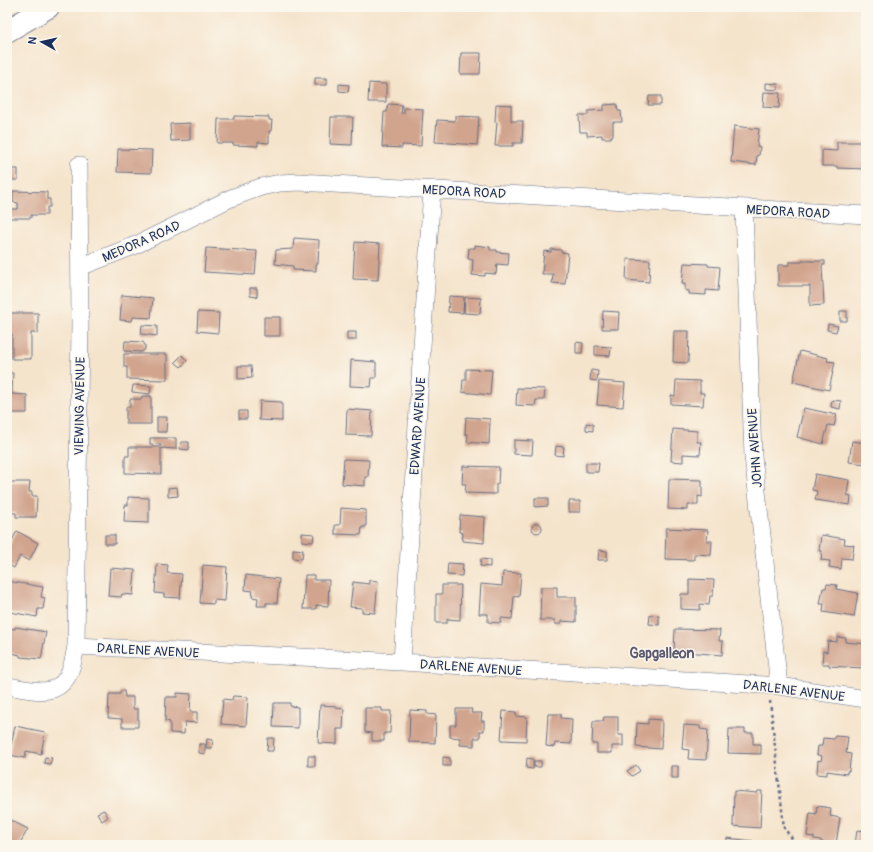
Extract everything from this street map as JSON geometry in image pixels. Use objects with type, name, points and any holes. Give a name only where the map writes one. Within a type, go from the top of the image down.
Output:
[{"type":"highway","points":[[7,31],[48,7]]},
{"type":"street","name":"VIEWING AVENUE","points":[[7,686],[41,692],[51,691],[59,686],[67,677],[76,646],[80,267],[79,165]]},
{"type":"street","name":"MEDORA ROAD","points":[[80,267],[136,245],[231,198],[261,187],[280,183],[299,182],[432,189],[744,209],[866,215]]},
{"type":"street","name":"EDWARD AVENUE","points":[[402,662],[432,189]]},
{"type":"street","name":"JOHN AVENUE","points":[[744,209],[753,456],[774,686]]},
{"type":"street","name":"DARLENE AVENUE","points":[[76,646],[402,662],[774,686],[866,699]]},
{"type":"path","points":[[774,686],[784,828],[797,845]]},
{"type":"building","points":[[461,53],[481,53],[480,74],[460,74]]},
{"type":"building","points":[[315,78],[327,78],[327,85],[315,85]]},
{"type":"building","points":[[369,83],[386,84],[386,102],[368,102]]},
{"type":"building","points":[[766,83],[778,84],[778,90],[766,89]]},
{"type":"building","points":[[339,84],[349,85],[348,92],[339,91]]},
{"type":"building","points":[[764,92],[780,93],[779,108],[763,107]]},
{"type":"building","points":[[649,96],[661,96],[661,105],[648,105]]},
{"type":"building","points":[[388,104],[402,105],[401,113],[404,113],[404,108],[423,109],[421,146],[402,145],[402,148],[382,147],[384,112],[387,112]]},
{"type":"building","points":[[496,104],[511,105],[511,121],[523,121],[522,143],[513,143],[513,146],[495,146],[497,122],[495,122]]},
{"type":"building","points":[[617,104],[618,111],[621,111],[622,122],[613,122],[613,136],[611,136],[611,138],[602,138],[602,135],[587,136],[587,132],[580,132],[579,115],[588,115],[588,111],[604,110],[604,105]]},
{"type":"building","points":[[234,116],[269,117],[269,120],[272,120],[271,131],[269,131],[269,143],[258,142],[258,146],[217,143],[218,119],[234,119]]},
{"type":"building","points":[[455,116],[479,117],[477,145],[435,142],[437,120],[455,121]]},
{"type":"building","points":[[331,117],[353,117],[352,145],[330,144]]},
{"type":"building","points":[[190,123],[190,140],[171,141],[170,124]]},
{"type":"building","points":[[734,126],[759,129],[757,146],[760,147],[756,165],[731,162]]},
{"type":"building","points":[[837,142],[866,142],[866,169],[822,166],[822,150],[837,151]]},
{"type":"building","points":[[118,149],[152,150],[151,173],[117,172]]},
{"type":"building","points":[[7,169],[18,169],[18,180],[7,180]]},
{"type":"building","points":[[13,191],[47,192],[47,199],[50,199],[50,207],[47,207],[47,215],[31,215],[31,218],[9,218],[9,209],[18,209],[18,203],[13,202]]},
{"type":"building","points":[[294,238],[319,240],[318,264],[316,264],[316,271],[293,270],[293,266],[275,264],[276,250],[293,249]]},
{"type":"building","points":[[355,242],[380,244],[378,280],[353,279]]},
{"type":"building","points":[[475,245],[490,247],[490,250],[497,250],[497,252],[509,253],[508,265],[497,264],[496,274],[485,273],[485,276],[472,275],[473,260],[468,259],[469,248],[475,248]]},
{"type":"building","points":[[864,246],[866,246],[866,284],[864,284]]},
{"type":"building","points":[[206,248],[257,251],[255,275],[204,272]]},
{"type":"building","points":[[551,249],[561,250],[561,252],[568,253],[565,284],[552,283],[553,274],[542,274],[544,251],[551,252]]},
{"type":"building","points":[[627,259],[650,260],[649,282],[626,280]]},
{"type":"building","points":[[825,261],[825,265],[822,265],[824,305],[810,306],[810,286],[778,286],[778,265],[789,265],[789,262]]},
{"type":"building","points":[[684,263],[708,264],[708,266],[720,267],[718,291],[706,290],[706,295],[689,294],[689,291],[685,290],[685,284],[682,284]]},
{"type":"building","points":[[250,288],[257,288],[257,297],[250,296]]},
{"type":"building","points":[[122,295],[153,298],[151,318],[133,317],[132,321],[120,320]]},
{"type":"building","points":[[449,296],[464,297],[463,313],[448,312]]},
{"type":"building","points":[[465,297],[481,298],[480,314],[464,313]]},
{"type":"building","points":[[603,311],[619,312],[618,329],[602,329]]},
{"type":"building","points":[[840,311],[847,311],[847,321],[840,321]]},
{"type":"building","points":[[198,312],[219,313],[218,333],[197,331]]},
{"type":"building","points":[[7,313],[38,313],[38,333],[31,333],[31,359],[12,359],[12,334],[7,333]]},
{"type":"building","points":[[264,317],[280,317],[280,336],[264,336]]},
{"type":"building","points":[[828,324],[838,326],[836,332],[827,330]]},
{"type":"building","points":[[142,325],[157,326],[157,336],[141,334]]},
{"type":"building","points":[[674,331],[689,331],[688,363],[673,362]]},
{"type":"building","points":[[347,332],[356,332],[356,340],[347,340]]},
{"type":"building","points":[[125,341],[143,342],[145,349],[142,352],[124,351]]},
{"type":"building","points":[[576,342],[583,343],[582,353],[576,353]]},
{"type":"building","points":[[595,346],[611,347],[610,356],[595,355]]},
{"type":"building","points":[[800,351],[828,358],[827,361],[835,362],[829,390],[793,382]]},
{"type":"building","points":[[124,354],[167,354],[167,380],[127,379],[127,367],[124,367]]},
{"type":"building","points":[[182,355],[187,361],[181,367],[175,362]]},
{"type":"building","points":[[351,360],[376,362],[376,378],[372,378],[371,387],[350,386]]},
{"type":"building","points":[[238,366],[251,366],[252,378],[238,379]]},
{"type":"building","points":[[466,369],[492,370],[490,395],[462,392],[463,380],[466,380]]},
{"type":"building","points":[[591,370],[598,371],[597,381],[590,380]]},
{"type":"building","points":[[7,373],[13,373],[12,394],[27,395],[27,413],[7,413]]},
{"type":"building","points":[[676,380],[700,381],[700,393],[704,393],[703,406],[671,404],[671,395],[675,396]]},
{"type":"building","points":[[599,381],[625,383],[623,407],[597,405]]},
{"type":"building","points":[[133,385],[151,386],[150,394],[132,392]]},
{"type":"building","points":[[517,388],[545,389],[544,400],[536,400],[535,406],[516,405]]},
{"type":"building","points":[[142,396],[151,396],[151,424],[126,424],[126,407],[130,407],[130,399],[142,399]]},
{"type":"building","points":[[832,400],[841,401],[840,409],[831,407]]},
{"type":"building","points":[[260,401],[282,402],[282,421],[259,420]]},
{"type":"building","points":[[804,408],[837,415],[834,426],[828,425],[823,444],[797,437]]},
{"type":"building","points":[[347,409],[372,411],[371,436],[346,435]]},
{"type":"building","points":[[239,411],[247,411],[247,419],[239,419]]},
{"type":"building","points":[[157,417],[167,417],[166,432],[157,432]]},
{"type":"building","points":[[466,417],[490,419],[489,444],[467,442],[468,434],[465,434]]},
{"type":"building","points":[[586,423],[593,424],[593,431],[586,430]]},
{"type":"building","points":[[673,429],[697,431],[697,442],[701,442],[700,455],[683,454],[683,462],[671,461]]},
{"type":"building","points":[[150,438],[176,438],[176,449],[161,448],[161,474],[125,473],[125,456],[129,456],[129,447],[160,447],[161,445],[150,444]]},
{"type":"building","points":[[514,440],[533,441],[532,455],[514,454]]},
{"type":"building","points":[[852,441],[866,443],[866,464],[849,462]]},
{"type":"building","points":[[181,442],[189,442],[189,450],[180,449]]},
{"type":"building","points":[[556,446],[564,447],[563,456],[555,455]]},
{"type":"building","points":[[344,459],[369,460],[368,477],[365,477],[365,486],[342,484]]},
{"type":"building","points":[[586,463],[599,463],[598,472],[586,472]]},
{"type":"building","points":[[463,466],[499,467],[496,494],[465,493],[466,484],[462,484]]},
{"type":"building","points":[[815,474],[849,480],[847,495],[851,496],[850,505],[815,500],[817,491],[812,490]]},
{"type":"building","points":[[669,479],[702,480],[702,497],[698,496],[698,505],[688,505],[688,510],[668,509]]},
{"type":"building","points":[[7,482],[30,482],[29,492],[32,492],[32,496],[37,496],[36,517],[16,517],[16,513],[7,513]]},
{"type":"building","points":[[177,487],[178,496],[168,497],[168,488]]},
{"type":"building","points":[[128,497],[149,498],[149,523],[124,522],[125,505],[128,505]]},
{"type":"building","points":[[535,498],[548,498],[548,506],[535,507]]},
{"type":"building","points":[[569,501],[580,501],[580,512],[569,512]]},
{"type":"building","points":[[341,508],[366,510],[366,527],[362,527],[361,535],[335,534],[335,525],[340,525]]},
{"type":"building","points":[[460,515],[485,517],[484,543],[462,541],[463,533],[459,532]]},
{"type":"building","points":[[535,523],[539,523],[541,524],[541,532],[535,533],[532,530],[532,526]]},
{"type":"building","points":[[666,528],[708,530],[707,541],[712,541],[711,555],[694,554],[694,560],[665,559]]},
{"type":"building","points":[[17,531],[38,543],[29,561],[20,556],[14,568],[7,564],[7,550]]},
{"type":"building","points":[[302,533],[314,534],[313,542],[302,541]]},
{"type":"building","points":[[105,535],[115,535],[115,544],[105,544]]},
{"type":"building","points":[[821,535],[845,539],[844,544],[854,545],[852,559],[842,558],[841,569],[829,567],[830,561],[821,560],[822,551],[819,551]]},
{"type":"building","points":[[293,549],[303,550],[302,559],[293,558]]},
{"type":"building","points":[[599,550],[607,551],[607,560],[598,560]]},
{"type":"building","points":[[481,559],[490,560],[490,567],[480,566]]},
{"type":"building","points":[[448,563],[463,564],[462,576],[447,575]]},
{"type":"building","points":[[157,564],[168,565],[167,573],[182,574],[180,598],[164,597],[164,594],[155,593]]},
{"type":"building","points":[[203,565],[227,567],[225,601],[214,600],[214,604],[200,603]]},
{"type":"building","points":[[110,568],[135,570],[133,595],[122,594],[121,597],[108,596]]},
{"type":"building","points":[[503,572],[521,573],[519,597],[514,596],[512,619],[501,618],[501,623],[488,622],[488,614],[479,614],[481,584],[502,586]]},
{"type":"building","points":[[246,575],[279,579],[277,603],[266,603],[266,606],[257,606],[258,598],[252,597],[253,591],[245,590]]},
{"type":"building","points":[[305,575],[314,575],[314,580],[329,580],[328,606],[316,605],[316,609],[303,609]]},
{"type":"building","points":[[689,579],[714,580],[713,596],[710,596],[709,605],[700,604],[700,610],[681,609],[681,594],[689,594]]},
{"type":"building","points":[[369,580],[378,581],[375,613],[362,612],[362,608],[350,607],[353,582],[369,584]]},
{"type":"building","points":[[7,581],[43,587],[41,597],[45,598],[43,609],[38,609],[37,617],[10,612],[10,610],[7,610]]},
{"type":"building","points":[[827,584],[837,585],[836,589],[858,593],[854,617],[823,612],[824,604],[820,604],[823,588],[826,588]]},
{"type":"building","points":[[442,585],[461,585],[460,620],[447,619],[447,623],[436,623],[436,594],[442,594]]},
{"type":"building","points":[[541,587],[557,587],[557,597],[576,597],[576,622],[561,621],[561,624],[555,624],[555,620],[540,620]]},
{"type":"building","points":[[650,615],[659,616],[659,625],[649,624]]},
{"type":"building","points":[[15,627],[46,632],[41,659],[20,657],[20,655],[7,652],[7,628],[15,629]]},
{"type":"building","points":[[675,629],[720,630],[719,641],[723,641],[722,655],[674,651]]},
{"type":"building","points":[[837,637],[846,638],[845,642],[866,644],[863,668],[829,666],[829,664],[822,664],[823,651],[827,652],[828,641],[837,642]]},
{"type":"building","points":[[120,691],[124,691],[125,697],[133,697],[133,709],[138,709],[138,727],[122,727],[122,719],[108,718],[109,694],[120,694]]},
{"type":"building","points":[[177,693],[191,694],[190,712],[197,712],[197,723],[185,722],[184,734],[170,733],[170,722],[165,721],[166,697],[177,697]]},
{"type":"building","points":[[233,696],[248,697],[246,726],[221,724],[223,699],[232,700]]},
{"type":"building","points":[[274,703],[290,703],[290,706],[298,707],[298,728],[273,727]]},
{"type":"building","points":[[320,705],[336,706],[336,708],[344,709],[343,729],[337,729],[337,744],[318,743]]},
{"type":"building","points":[[365,708],[382,708],[382,711],[391,711],[390,733],[384,733],[384,741],[372,741],[372,733],[365,732]]},
{"type":"building","points":[[456,709],[472,709],[471,713],[482,713],[481,721],[484,721],[484,731],[480,731],[480,738],[474,738],[474,746],[460,745],[460,738],[450,737],[450,725],[456,725]]},
{"type":"building","points":[[410,710],[427,711],[427,714],[436,715],[435,743],[409,742]]},
{"type":"building","points":[[503,711],[516,712],[516,716],[527,717],[526,741],[501,740]]},
{"type":"building","points":[[548,714],[561,714],[561,718],[572,719],[571,744],[555,743],[554,747],[546,746]]},
{"type":"building","points":[[604,717],[618,717],[618,735],[623,735],[623,746],[612,746],[612,753],[597,753],[597,744],[592,744],[593,721],[603,721]]},
{"type":"building","points":[[648,719],[662,720],[661,749],[636,747],[637,723],[648,724]]},
{"type":"building","points":[[684,725],[700,726],[700,729],[708,730],[706,760],[688,759],[689,750],[682,749]]},
{"type":"building","points":[[15,726],[45,732],[41,754],[26,751],[25,758],[9,755]]},
{"type":"building","points":[[729,729],[745,729],[745,733],[753,733],[753,744],[761,744],[761,754],[728,753]]},
{"type":"building","points":[[835,736],[848,737],[846,753],[851,754],[849,771],[847,771],[847,774],[827,771],[827,775],[817,774],[818,760],[821,761],[822,756],[817,755],[818,746],[822,746],[823,738],[834,739]]},
{"type":"building","points":[[268,738],[274,738],[273,751],[267,751]]},
{"type":"building","points":[[207,739],[213,740],[212,748],[206,748]]},
{"type":"building","points":[[199,744],[205,744],[205,754],[199,753]]},
{"type":"building","points":[[308,756],[315,756],[315,766],[308,766]]},
{"type":"building","points":[[45,757],[52,758],[50,764],[44,763]]},
{"type":"building","points":[[443,757],[450,758],[450,766],[443,766]]},
{"type":"building","points":[[527,758],[533,759],[533,769],[526,768]]},
{"type":"building","points":[[534,761],[541,761],[541,767],[534,767]]},
{"type":"building","points":[[636,765],[640,771],[632,776],[627,771]]},
{"type":"building","points":[[671,766],[678,766],[678,778],[671,778]]},
{"type":"building","points":[[734,791],[757,793],[758,791],[762,791],[760,828],[733,826]]},
{"type":"building","points":[[817,806],[831,808],[830,816],[840,818],[836,844],[821,842],[821,840],[814,839],[814,837],[807,836],[810,813],[816,814]]},
{"type":"building","points":[[104,810],[108,817],[102,821],[97,813]]},
{"type":"building","points":[[10,820],[28,829],[19,845],[7,845],[7,825]]},
{"type":"building","points":[[857,830],[866,831],[866,845],[855,845]]},
{"type":"building","points":[[727,838],[753,841],[753,845],[726,845]]},
{"type":"district","name":"Gapgalleon","points":[[662,653]]}]
